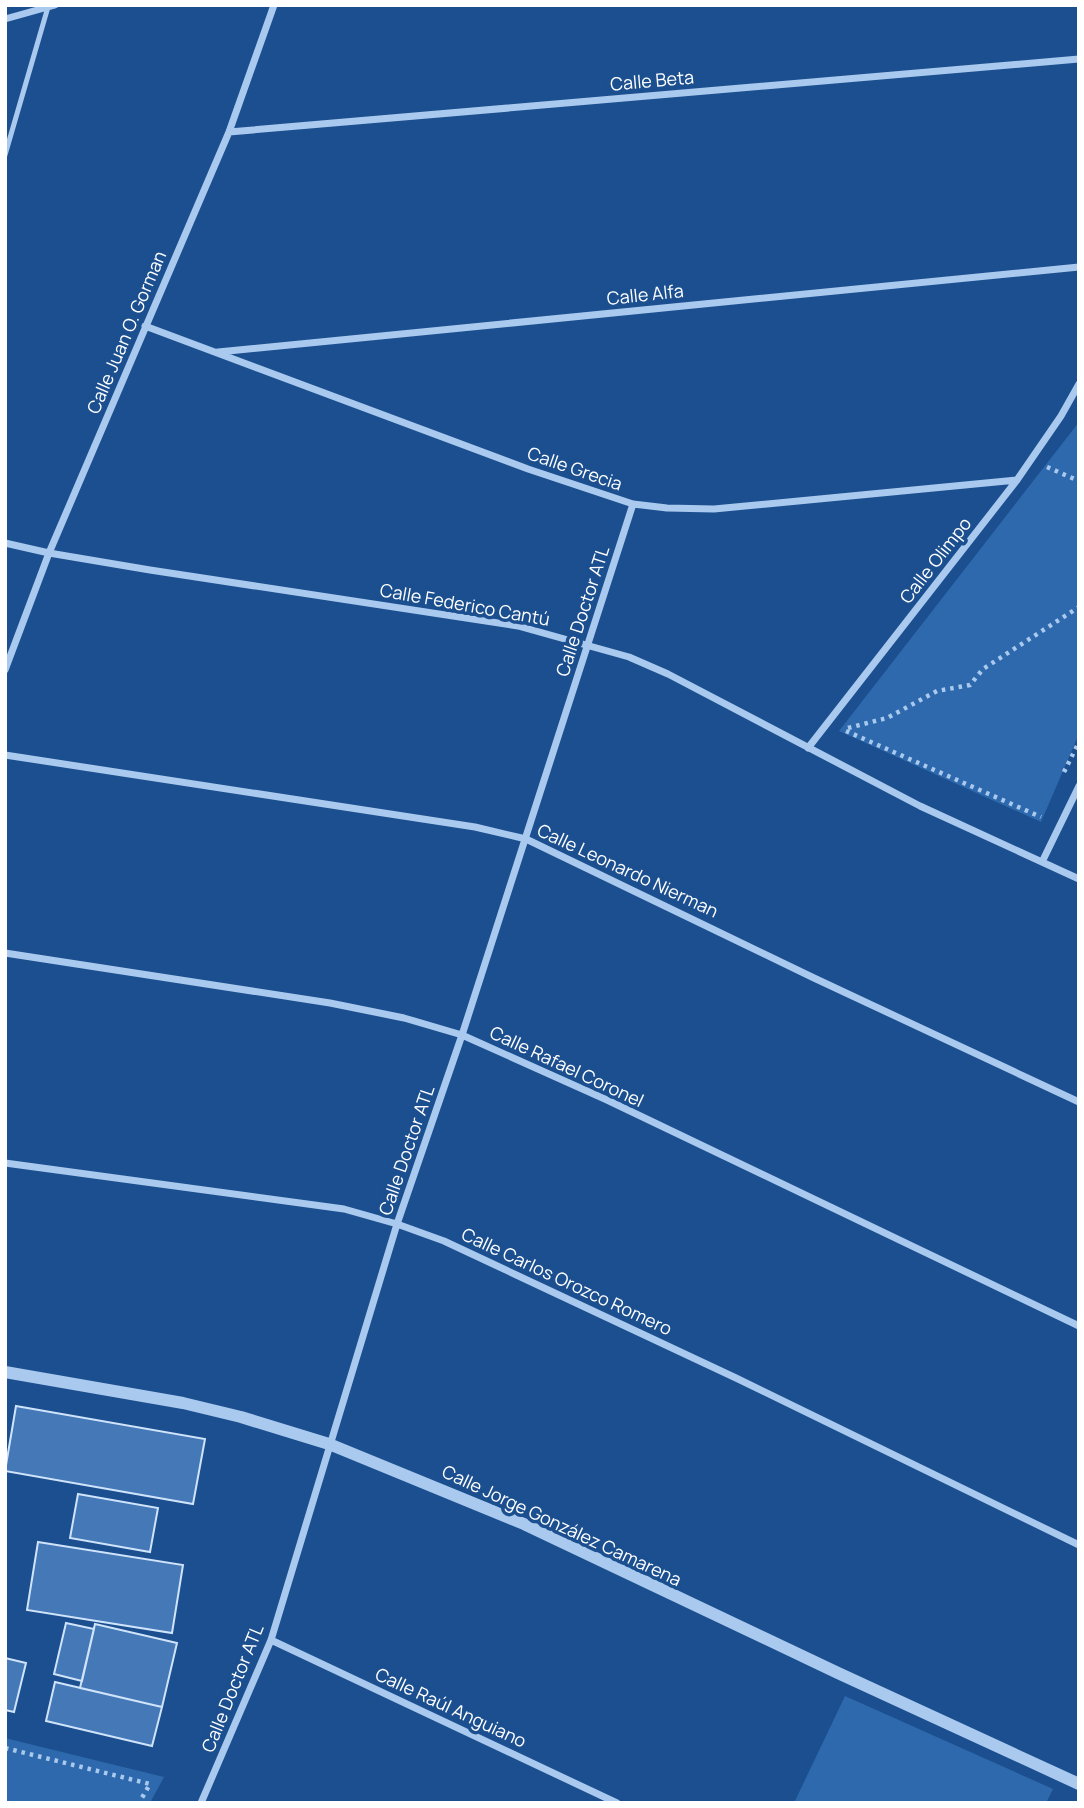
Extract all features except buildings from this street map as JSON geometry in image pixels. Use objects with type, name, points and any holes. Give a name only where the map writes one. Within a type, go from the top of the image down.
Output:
[{"type":"street","name":"Calle Juan O. Gorman","points":[[5,670],[49,553],[229,132],[274,5]]},
{"type":"street","points":[[5,19],[52,6]]},
{"type":"street","name":"Calle Beta","points":[[229,132],[1079,59]]},
{"type":"street","name":"Calle Alfa","points":[[214,352],[1079,267]]},
{"type":"street","name":"Calle Grecia","points":[[145,326],[528,469],[633,504],[714,509],[1017,480]]},
{"type":"street","name":"Calle Olimpo","points":[[808,748],[1017,480],[1079,384]]},
{"type":"street","name":"Calle Doctor ATL","points":[[201,1803],[271,1640],[397,1224],[462,1035],[633,504]]},
{"type":"street","name":"Calle Federico Cantú","points":[[5,543],[49,553],[519,626],[629,657],[668,674],[920,806],[1079,879]]},
{"type":"street","name":"Calle Leonardo Nierman","points":[[5,755],[475,827],[526,839],[1079,1102]]},
{"type":"street","points":[[1042,862],[1079,786]]},
{"type":"street","name":"Calle Rafael Coronel","points":[[5,953],[330,1003],[404,1018],[462,1035],[619,1106],[1079,1326]]},
{"type":"street","name":"Calle Carlos Orozco Romero","points":[[5,1163],[344,1209],[397,1224],[444,1241],[736,1378],[1079,1545]]},
{"type":"street","name":"Calle Jorge González Camarena","points":[[5,1373],[183,1403],[242,1417],[329,1444],[524,1524],[838,1674],[1079,1784]]},
{"type":"street","name":"Calle Raúl Anguiano","points":[[271,1640],[617,1803]]},
{"type":"lane","points":[[5,155],[52,6]]},
{"type":"path","points":[[1050,456],[1043,466],[1079,481]]},
{"type":"path","points":[[844,730],[887,718],[937,691],[970,685],[984,669],[1079,607]]},
{"type":"path","points":[[844,730],[852,719]]},
{"type":"path","points":[[844,730],[1041,818]]},
{"type":"path","points":[[5,1748],[150,1784],[139,1803]]},
{"type":"shaded area","points":[[1079,422],[1079,734],[1041,822],[839,731]]},
{"type":"shaded area","points":[[845,1696],[1053,1789],[1046,1803],[794,1803]]},
{"type":"shaded area","points":[[5,1738],[164,1777],[150,1803],[5,1803]]}]
